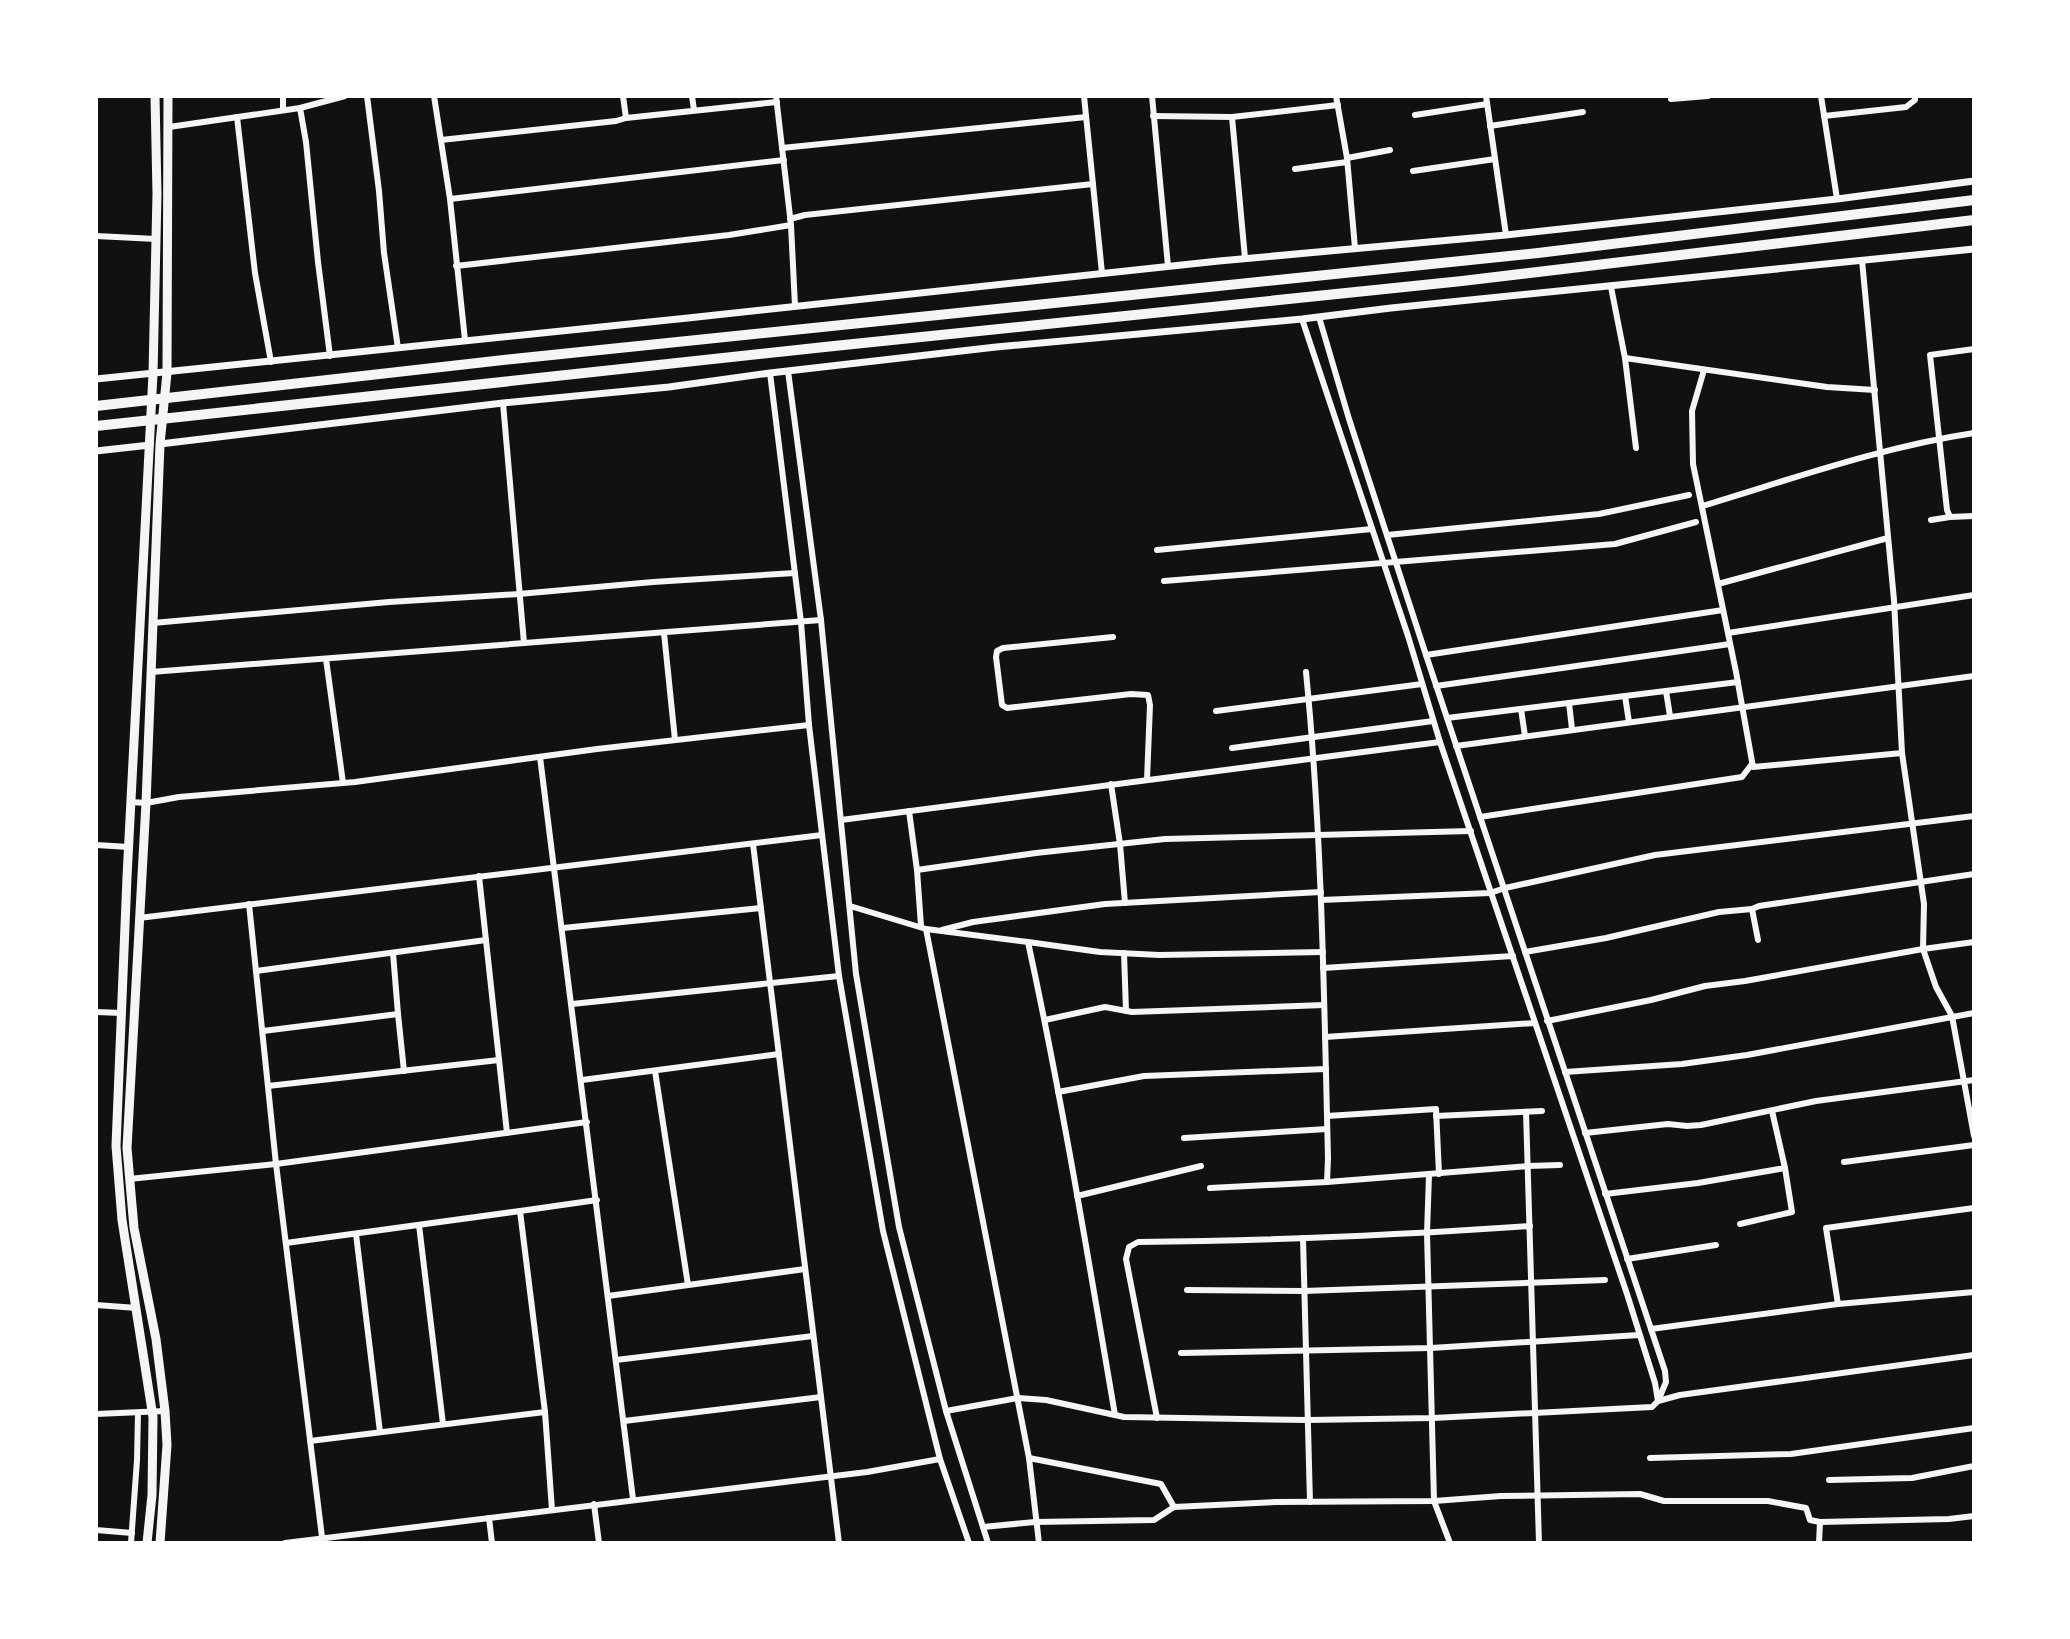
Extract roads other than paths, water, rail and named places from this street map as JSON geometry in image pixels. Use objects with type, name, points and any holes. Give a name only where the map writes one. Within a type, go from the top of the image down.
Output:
[{"type":"highway","points":[[96,406],[1044,303],[1538,253],[1974,200]]},
{"type":"highway","points":[[96,426],[1448,283],[1974,220]]},
{"type":"main road","points":[[155,96],[153,623],[127,1148],[134,1228],[156,1339],[165,1411],[167,1445],[160,1543]]},
{"type":"main road","points":[[147,1543],[152,1495],[152,1411],[121,1208],[116,1146],[131,802],[155,444],[167,373],[168,96]]},
{"type":"main road","points":[[133,1284],[145,1282]]},
{"type":"street","points":[[283,96],[283,110]]},
{"type":"street","points":[[169,127],[300,108],[345,96]]},
{"type":"street","points":[[367,96],[398,348]]},
{"type":"street","points":[[434,96],[450,199],[465,340]]},
{"type":"street","points":[[623,96],[626,118]]},
{"type":"street","points":[[692,96],[694,110]]},
{"type":"street","points":[[1084,96],[1102,273]]},
{"type":"street","points":[[1152,96],[1168,266]]},
{"type":"street","points":[[1336,96],[1347,160],[1355,248]]},
{"type":"street","points":[[1671,99],[1708,96]]},
{"type":"street","points":[[1821,96],[1837,199]]},
{"type":"street","points":[[1824,116],[1906,107],[1915,100],[1915,96]]},
{"type":"street","points":[[441,140],[777,99],[791,222],[795,306]]},
{"type":"street","points":[[1415,115],[1486,100],[1506,235]]},
{"type":"street","points":[[1153,116],[1232,117],[1338,105]]},
{"type":"street","points":[[300,108],[330,356]]},
{"type":"street","points":[[1490,126],[1583,112]]},
{"type":"street","points":[[237,117],[255,273],[271,362]]},
{"type":"street","points":[[782,148],[1086,117]]},
{"type":"street","points":[[1232,117],[1245,258]]},
{"type":"street","points":[[1295,169],[1390,150]]},
{"type":"street","points":[[1413,171],[1495,159]]},
{"type":"street","points":[[450,199],[784,160]]},
{"type":"street","points":[[96,379],[1245,258],[1506,235],[1974,181]]},
{"type":"street","points":[[456,266],[729,235],[912,203],[1093,184]]},
{"type":"street","points":[[96,236],[156,239]]},
{"type":"street","points":[[96,451],[996,347],[1302,319],[1974,249]]},
{"type":"street","points":[[1862,260],[1894,606],[1902,753],[1924,904],[1923,949],[1936,987],[1952,1016],[1974,1136]]},
{"type":"street","points":[[1611,287],[1625,358],[1636,448]]},
{"type":"street","points":[[946,1411],[1018,1398],[1046,1400],[1115,1415],[1157,1418],[1433,1418],[1652,1407],[1666,1382],[1395,561],[1319,317]]},
{"type":"street","points":[[1302,319],[1639,1335],[1658,1401]]},
{"type":"street","points":[[1950,517],[1930,355],[1974,349]]},
{"type":"street","points":[[1625,358],[1827,387],[1875,390]]},
{"type":"street","points":[[1704,370],[1692,411],[1693,464],[1753,767],[1902,753]]},
{"type":"street","points":[[788,371],[821,620],[856,974],[899,1227],[946,1411],[988,1543]]},
{"type":"street","points":[[770,373],[801,622],[809,725],[839,976],[883,1231],[940,1459],[969,1543]]},
{"type":"street","points":[[503,403],[524,643]]},
{"type":"street","points":[[1702,506],[1880,452],[1974,433]]},
{"type":"street","points":[[1387,535],[1599,514],[1689,495]]},
{"type":"street","points":[[1931,520],[1974,516]]},
{"type":"street","points":[[1164,581],[1615,544],[1696,522]]},
{"type":"street","points":[[1157,550],[1372,529]]},
{"type":"street","points":[[1718,584],[1888,538]]},
{"type":"street","points":[[153,623],[389,602],[795,573]]},
{"type":"street","points":[[1728,633],[1974,595]]},
{"type":"street","points":[[1426,655],[1723,610]]},
{"type":"street","points":[[151,672],[821,620]]},
{"type":"street","points":[[664,633],[675,740]]},
{"type":"street","points":[[1113,637],[997,651],[1002,705],[1007,708],[1131,694],[1148,695],[1147,780]]},
{"type":"street","points":[[1436,686],[1730,644]]},
{"type":"street","points":[[326,659],[343,783]]},
{"type":"street","points":[[1306,672],[1321,896],[1327,1182]]},
{"type":"street","points":[[1456,746],[1974,676]]},
{"type":"street","points":[[1447,718],[1738,682]]},
{"type":"street","points":[[1216,711],[1422,684]]},
{"type":"street","points":[[1666,691],[1670,716]]},
{"type":"street","points":[[1625,696],[1629,722]]},
{"type":"street","points":[[1569,703],[1572,729]]},
{"type":"street","points":[[1521,709],[1525,736]]},
{"type":"street","points":[[1232,748],[1433,721]]},
{"type":"street","points":[[131,802],[343,783],[809,725]]},
{"type":"street","points":[[841,820],[1440,742]]},
{"type":"street","points":[[540,757],[633,1499]]},
{"type":"street","points":[[1480,817],[1742,777],[1752,764]]},
{"type":"street","points":[[1111,784],[1125,903]]},
{"type":"street","points":[[909,811],[923,927],[1018,1398],[1039,1543]]},
{"type":"street","points":[[938,930],[973,922],[1125,903],[1490,893],[1655,855],[1974,816]]},
{"type":"street","points":[[917,870],[1165,839],[1471,831]]},
{"type":"street","points":[[139,918],[822,835]]},
{"type":"street","points":[[753,844],[839,1543]]},
{"type":"street","points":[[96,845],[129,847]]},
{"type":"street","points":[[1525,952],[1606,938],[1704,915],[1974,874]]},
{"type":"street","points":[[479,876],[507,1133]]},
{"type":"street","points":[[249,904],[276,1164],[323,1540]]},
{"type":"street","points":[[850,906],[938,930],[1100,952],[1159,955],[1323,952]]},
{"type":"street","points":[[563,928],[761,908]]},
{"type":"street","points":[[1752,909],[1758,940]]},
{"type":"street","points":[[256,971],[486,940]]},
{"type":"street","points":[[1028,942],[1045,1020],[1115,1415]]},
{"type":"street","points":[[1547,1021],[1723,983],[1974,942]]},
{"type":"street","points":[[393,953],[404,1071]]},
{"type":"street","points":[[1124,953],[1126,1011]]},
{"type":"street","points":[[1323,968],[1513,956]]},
{"type":"street","points":[[572,1004],[839,976]]},
{"type":"street","points":[[1045,1020],[1105,1007],[1126,1011],[1324,1005]]},
{"type":"street","points":[[96,1012],[122,1013]]},
{"type":"street","points":[[1565,1072],[1682,1064],[1747,1055],[1974,1013]]},
{"type":"street","points":[[263,1031],[398,1014]]},
{"type":"street","points":[[1325,1037],[1535,1023]]},
{"type":"street","points":[[582,1080],[779,1054]]},
{"type":"street","points":[[268,1086],[499,1060]]},
{"type":"street","points":[[1058,1092],[1144,1076],[1326,1069]]},
{"type":"street","points":[[655,1071],[688,1285]]},
{"type":"street","points":[[1585,1133],[1668,1124],[1701,1125],[1816,1101],[1974,1080]]},
{"type":"street","points":[[1327,1116],[1436,1109],[1439,1174]]},
{"type":"street","points":[[1436,1116],[1542,1111]]},
{"type":"street","points":[[1740,1224],[1792,1212],[1772,1111]]},
{"type":"street","points":[[1526,1112],[1539,1543]]},
{"type":"street","points":[[129,1179],[276,1164],[587,1122]]},
{"type":"street","points":[[1184,1138],[1327,1129]]},
{"type":"street","points":[[1844,1162],[1974,1145]]},
{"type":"street","points":[[1210,1188],[1560,1165]]},
{"type":"street","points":[[1077,1196],[1201,1166]]},
{"type":"street","points":[[1605,1194],[1698,1183],[1785,1168]]},
{"type":"street","points":[[1429,1175],[1427,1233],[1434,1501],[1450,1543]]},
{"type":"street","points":[[286,1243],[597,1200]]},
{"type":"street","points":[[1838,1304],[1826,1228],[1974,1208]]},
{"type":"street","points":[[520,1211],[545,1412],[552,1510]]},
{"type":"street","points":[[419,1225],[443,1424]]},
{"type":"street","points":[[1157,1418],[1126,1259],[1129,1247],[1138,1242],[1427,1233],[1530,1226]]},
{"type":"street","points":[[356,1234],[380,1432]]},
{"type":"street","points":[[1303,1238],[1310,1502]]},
{"type":"street","points":[[1627,1259],[1716,1245]]},
{"type":"street","points":[[608,1296],[805,1269]]},
{"type":"street","points":[[1187,1290],[1304,1291],[1605,1280]]},
{"type":"street","points":[[1651,1329],[1838,1304],[1974,1292]]},
{"type":"street","points":[[96,1305],[137,1308]]},
{"type":"street","points":[[1181,1353],[1431,1348],[1639,1335]]},
{"type":"street","points":[[616,1360],[813,1336]]},
{"type":"street","points":[[1658,1401],[1680,1395],[1974,1355]]},
{"type":"street","points":[[624,1421],[821,1397]]},
{"type":"street","points":[[96,1414],[165,1411]]},
{"type":"street","points":[[310,1441],[545,1412]]},
{"type":"street","points":[[131,1543],[138,1413]]},
{"type":"street","points":[[934,1432],[951,1427]]},
{"type":"street","points":[[1650,1458],[1791,1454],[1974,1428]]},
{"type":"street","points":[[1029,1458],[1161,1484],[1174,1507]]},
{"type":"street","points":[[285,1543],[830,1476],[940,1459]]},
{"type":"street","points":[[1829,1480],[1912,1478],[1974,1466]]},
{"type":"street","points":[[983,1527],[1035,1522],[1154,1520],[1174,1507],[1640,1494],[1664,1501],[1768,1501],[1806,1508],[1810,1520],[1820,1522],[1974,1516]]},
{"type":"street","points":[[594,1504],[599,1543]]},
{"type":"street","points":[[489,1518],[492,1543]]},
{"type":"street","points":[[1819,1543],[1820,1522]]},
{"type":"street","points":[[96,1530],[132,1533]]}]
